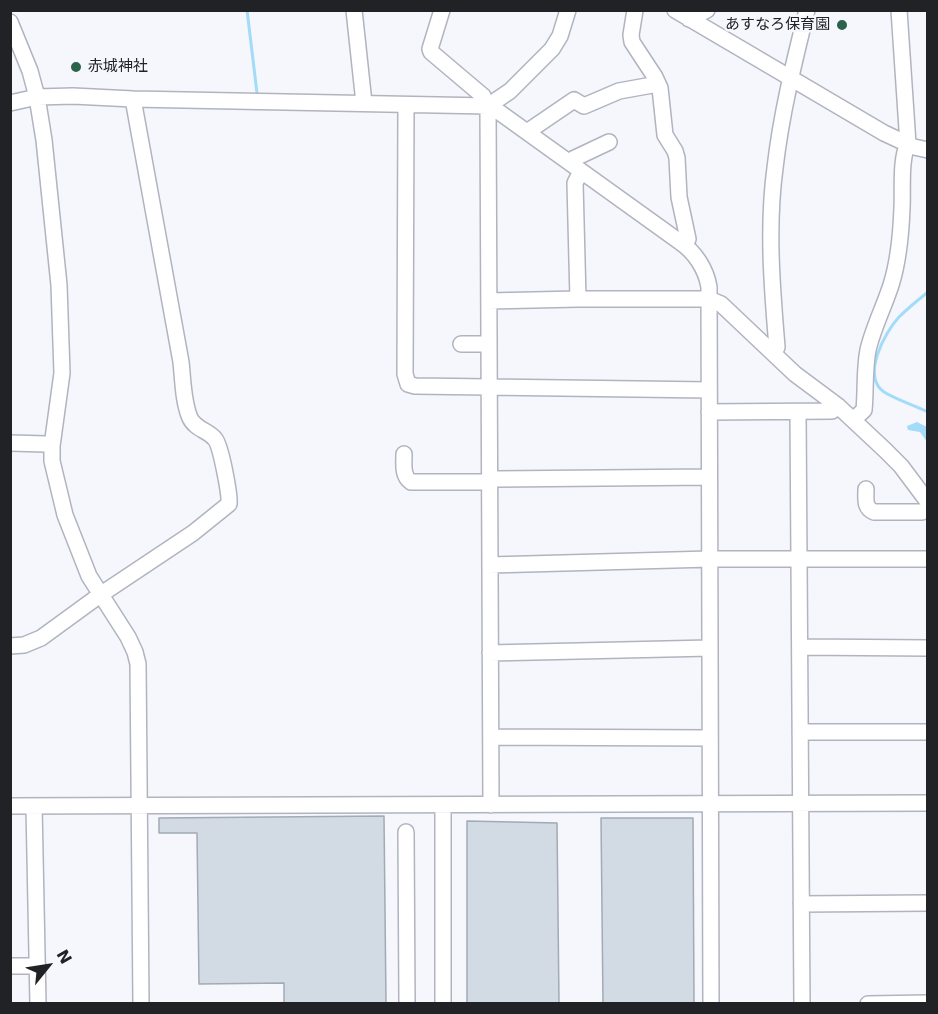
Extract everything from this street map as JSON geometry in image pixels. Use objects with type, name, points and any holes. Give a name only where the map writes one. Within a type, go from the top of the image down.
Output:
[{"type":"street","points":[[354,10],[364,103]]},
{"type":"street","points":[[442,10],[431,52],[483,96],[488,106],[491,805]]},
{"type":"street","points":[[488,106],[510,91],[552,49],[560,36],[568,10]]},
{"type":"street","points":[[635,10],[632,42],[658,84],[662,95],[665,135],[677,158],[679,197],[688,239],[685,245]]},
{"type":"street","points":[[675,10],[884,133],[927,150]]},
{"type":"street","points":[[689,19],[707,10]]},
{"type":"street","points":[[774,354],[777,347],[771,211],[774,168],[790,79],[807,10]]},
{"type":"street","points":[[853,420],[864,410],[864,373],[868,352],[873,331],[897,265],[902,216],[904,157],[909,144],[899,10]]},
{"type":"street","points":[[10,22],[38,97],[59,285],[62,374],[52,461],[65,515],[89,576],[128,637],[138,664],[141,1004]]},
{"type":"street","points":[[527,132],[574,100],[584,106],[619,91],[658,84]]},
{"type":"street","points":[[10,103],[38,97],[100,96],[133,99],[488,106],[685,245],[696,258],[707,277],[709,299],[711,1004]]},
{"type":"street","points":[[10,646],[24,645],[41,638],[100,595],[193,533],[229,504],[218,443],[190,420],[133,99]]},
{"type":"street","points":[[406,105],[406,380],[408,384],[489,388],[709,390]]},
{"type":"street","points":[[578,299],[573,159],[609,142]]},
{"type":"street","points":[[489,301],[709,299],[721,304],[795,374],[838,406],[901,466],[927,502]]},
{"type":"street","points":[[461,344],[489,344]]},
{"type":"street","points":[[709,412],[798,413],[832,411],[838,406]]},
{"type":"street","points":[[798,413],[802,1004]]},
{"type":"street","points":[[10,443],[52,446]]},
{"type":"street","points":[[404,454],[404,472],[407,480],[411,482],[709,477]]},
{"type":"street","points":[[866,489],[866,506],[874,512],[922,512],[927,509]]},
{"type":"street","points":[[490,566],[710,559],[927,559]]},
{"type":"street","points":[[800,647],[927,648]]},
{"type":"street","points":[[490,653],[710,648]]},
{"type":"street","points":[[800,732],[927,732]]},
{"type":"street","points":[[491,737],[710,738]]},
{"type":"street","points":[[10,806],[927,803]]},
{"type":"street","points":[[443,805],[443,1004]]},
{"type":"street","points":[[34,806],[38,1004]]},
{"type":"street","points":[[406,832],[407,1004]]},
{"type":"street","points":[[801,904],[927,903]]},
{"type":"street","points":[[10,966],[38,966]]},
{"type":"street","points":[[868,1004],[927,1002]]},
{"type":"water","points":[[917,422],[927,427],[927,442],[920,432],[908,430],[907,426]]},
{"type":"building","points":[[384,816],[386,1004],[284,1004],[284,983],[199,984],[197,833],[159,833],[159,818]]},
{"type":"building","points":[[601,818],[693,818],[694,1004],[603,1004]]},
{"type":"building","points":[[467,821],[557,823],[559,1004],[467,1004]]},
{"type":"waterway","points":[[247,10],[257,93]]},
{"type":"waterway","points":[[928,292],[893,324],[882,343],[875,365],[877,385],[884,392],[928,412]]},
{"type":"place","name":"あすなろ保育園","points":[[842,25]]},
{"type":"place","name":"赤城神社","points":[[76,67]]}]
